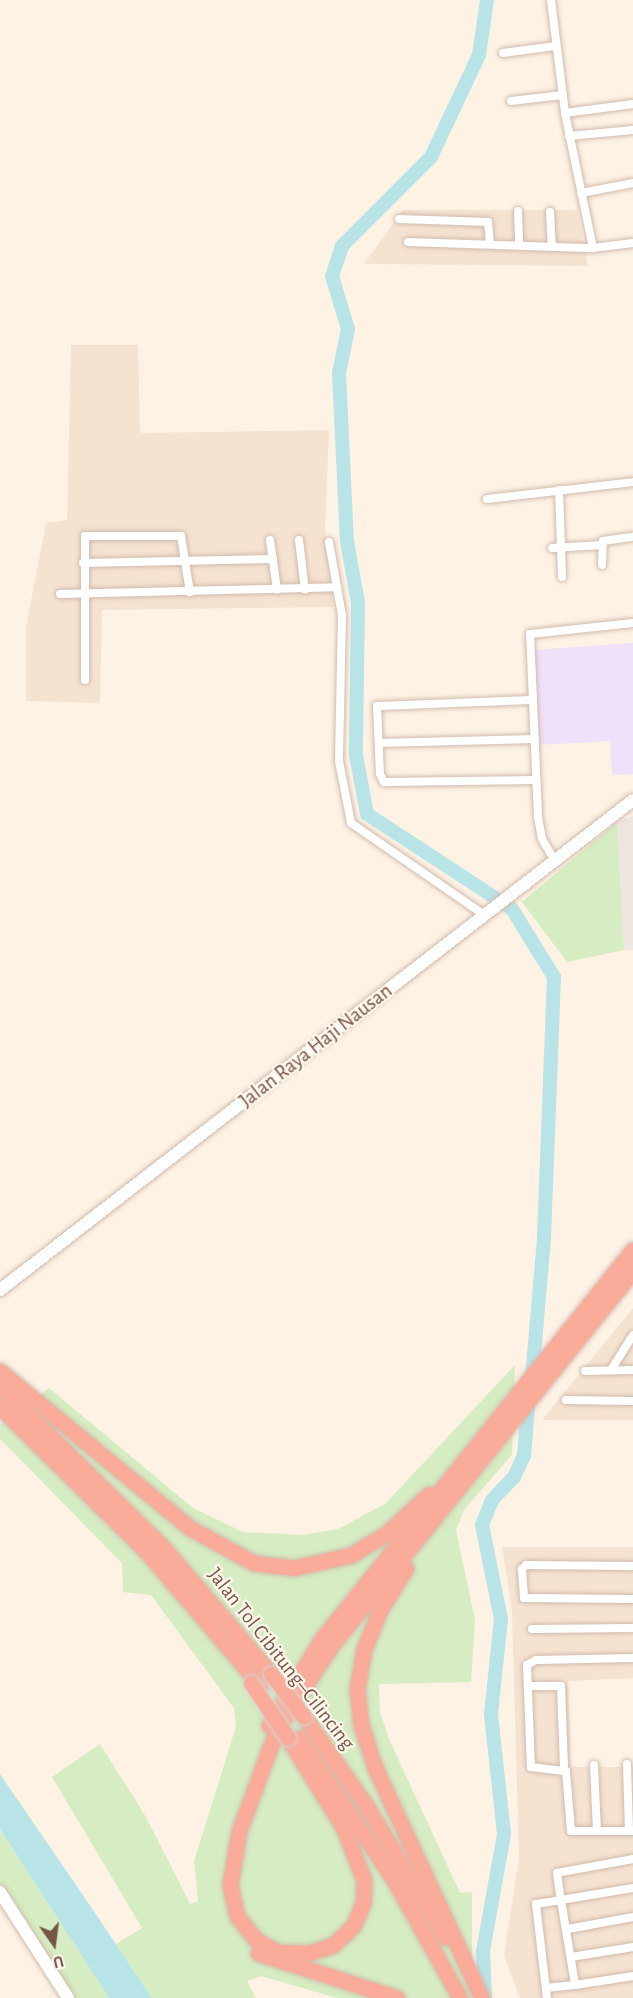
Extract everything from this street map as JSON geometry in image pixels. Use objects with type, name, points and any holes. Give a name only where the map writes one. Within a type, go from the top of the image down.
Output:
[{"type":"highway","points":[[397,1998],[355,1981],[276,1962],[253,1950],[227,1917],[221,1893],[222,1863],[252,1761],[292,1682],[633,1250]]},
{"type":"highway","points":[[174,1583],[251,1683],[269,1711],[276,1720],[282,1729],[356,1851],[364,1880],[363,1903],[343,1936],[322,1950],[278,1952],[246,1930],[237,1916],[230,1885],[239,1831],[263,1760],[278,1730],[283,1719],[301,1690],[633,1270]]},
{"type":"highway","points":[[0,1371],[190,1528],[237,1556],[273,1567],[331,1563],[370,1544],[414,1509],[487,1433]]},
{"type":"highway","name":"Jalan Tol Cibitung–Cilincing","points":[[0,1387],[149,1533],[271,1674],[365,1804],[477,1998]]},
{"type":"highway","name":"Jalan Tol Cibitung–Cilincing","points":[[0,1407],[174,1583],[253,1677],[334,1786],[394,1880],[460,1998]]},
{"type":"highway","points":[[457,1491],[370,1631],[359,1669],[358,1707],[375,1768],[482,1998]]},
{"type":"main road","name":"Jalan Raya Haji Nausan","points":[[0,1290],[554,859],[632,801]]},
{"type":"main road","points":[[0,1892],[68,1998]]},
{"type":"street","points":[[551,0],[565,113],[593,248]]},
{"type":"street","points":[[503,53],[556,46]]},
{"type":"street","points":[[511,101],[562,95]]},
{"type":"street","points":[[565,113],[633,104]]},
{"type":"street","points":[[569,136],[633,130]]},
{"type":"street","points":[[581,193],[633,183]]},
{"type":"street","points":[[518,211],[519,245]]},
{"type":"street","points":[[550,212],[552,246]]},
{"type":"street","points":[[399,219],[488,222],[490,244]]},
{"type":"street","points":[[408,242],[593,248],[633,243]]},
{"type":"street","points":[[487,499],[633,482]]},
{"type":"street","points":[[559,490],[556,548],[562,577]]},
{"type":"street","points":[[85,680],[83,563],[86,536],[179,535],[188,562],[190,592]]},
{"type":"street","points":[[602,565],[603,541],[633,537]]},
{"type":"street","points":[[270,540],[277,590]]},
{"type":"street","points":[[299,540],[305,590]]},
{"type":"street","points":[[329,542],[342,616],[339,761],[351,823],[486,912]]},
{"type":"street","points":[[556,548],[603,545]]},
{"type":"street","points":[[83,563],[273,560]]},
{"type":"street","points":[[60,594],[305,590],[337,587]]},
{"type":"street","points":[[554,859],[540,831],[536,780],[532,632],[633,623]]},
{"type":"street","points":[[533,699],[379,703],[380,774],[388,783],[536,780]]},
{"type":"street","points":[[379,743],[535,739]]},
{"type":"street","points":[[611,1370],[629,1345],[633,1335]]},
{"type":"street","points":[[585,1371],[633,1370]]},
{"type":"street","points":[[566,1400],[633,1401]]},
{"type":"street","points":[[633,1566],[526,1565],[522,1578],[526,1598],[633,1599]]},
{"type":"street","points":[[532,1629],[633,1628]]},
{"type":"street","points":[[564,1769],[531,1767],[527,1665],[532,1661],[633,1658]]},
{"type":"street","points":[[528,1686],[561,1686],[564,1769],[570,1828],[631,1831],[627,1764]]},
{"type":"street","points":[[594,1765],[597,1831]]},
{"type":"street","points":[[575,1984],[568,1929],[557,1873],[633,1859]]},
{"type":"street","points":[[547,1998],[548,1988],[536,1904],[633,1888]]},
{"type":"street","points":[[568,1929],[633,1917]]},
{"type":"street","points":[[572,1957],[633,1947]]},
{"type":"street","points":[[548,1988],[633,1976]]},
{"type":"shaded area","points":[[403,210],[577,210],[588,266],[364,264]]},
{"type":"shaded area","points":[[71,345],[138,345],[140,433],[329,430],[325,527],[333,607],[102,610],[100,703],[26,701],[26,627],[46,523],[67,520]]},
{"type":"shaded area","points":[[633,643],[633,774],[612,775],[610,741],[539,745],[533,650]]},
{"type":"shaded area","points":[[633,816],[633,950],[624,950],[617,822]]},
{"type":"shaded area","points":[[633,1308],[633,1420],[542,1420]]},
{"type":"shaded area","points":[[502,1547],[633,1547],[633,1678],[568,1681],[571,1767],[633,1767],[633,1998],[520,1998],[504,1956],[519,1857],[512,1612]]},
{"type":"green space","points":[[617,822],[624,950],[567,962],[522,902]]},
{"type":"green space","points":[[515,1365],[512,1455],[464,1510],[456,1530],[475,1620],[471,1682],[379,1684],[380,1712],[389,1739],[460,1893],[472,1892],[472,1998],[337,1998],[261,1976],[247,1981],[256,1998],[152,1998],[116,1944],[142,1928],[52,1777],[100,1744],[146,1817],[190,1904],[198,1901],[194,1861],[236,1727],[234,1708],[151,1595],[123,1592],[122,1563],[0,1439],[0,1425],[49,1388],[193,1508],[243,1532],[303,1535],[338,1529],[385,1504]]},
{"type":"green space","points":[[0,1829],[109,1998],[74,1998],[0,1884]]},
{"type":"water","points":[[0,1774],[152,1998],[109,1998],[0,1829]]},
{"type":"waterway","points":[[487,0],[479,55],[431,157],[342,246],[332,276],[348,329],[339,373],[347,541],[358,603],[356,755],[367,814],[512,909],[554,977],[544,1238],[532,1378]]},
{"type":"waterway","points":[[485,1998],[483,1951],[504,1834],[491,1714],[501,1619],[482,1525],[492,1500],[514,1477],[524,1456],[529,1397]]}]
